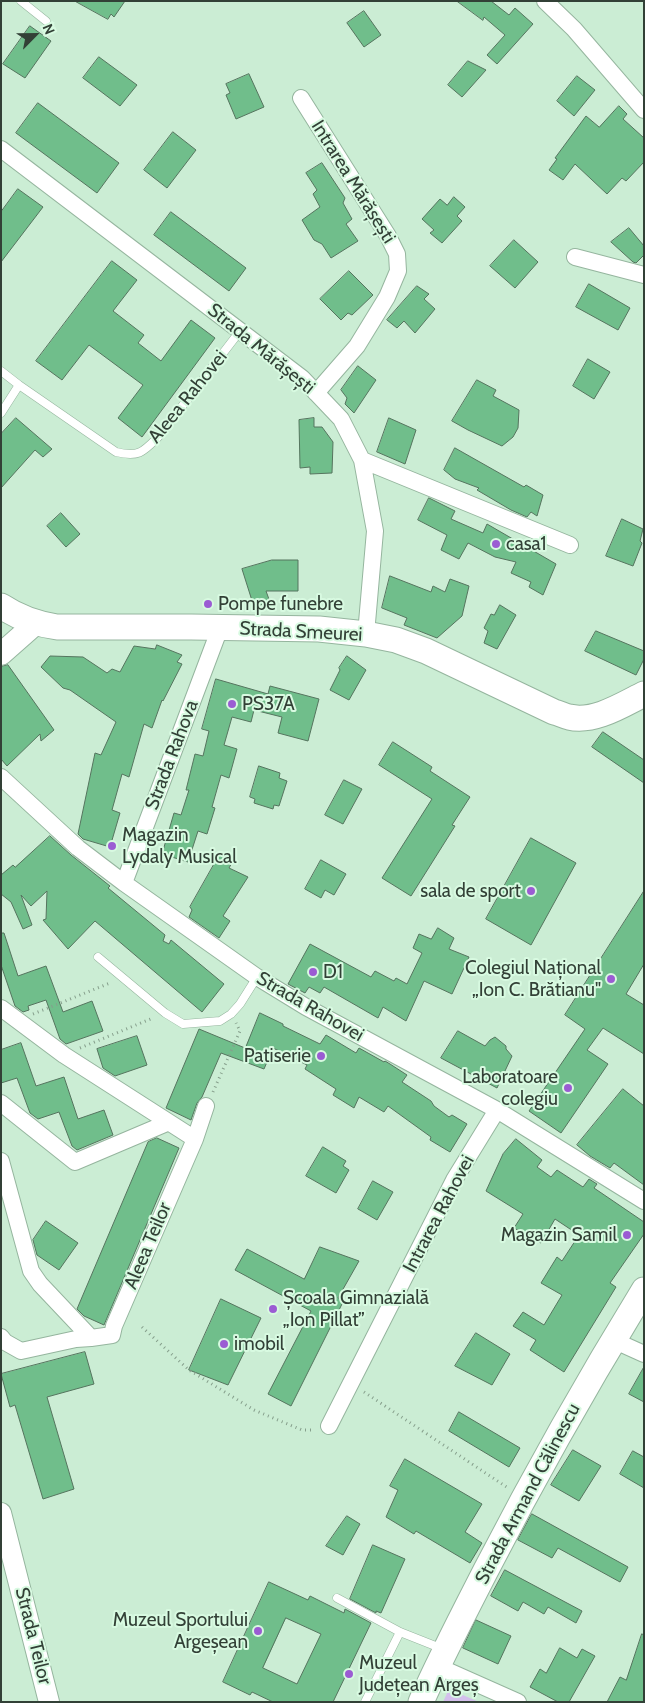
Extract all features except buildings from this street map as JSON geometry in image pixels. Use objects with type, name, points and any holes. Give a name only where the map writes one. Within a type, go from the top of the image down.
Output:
[{"type":"main road","name":"Strada Smeurei","points":[[1,606],[35,624],[78,628],[319,629],[366,634],[396,640],[426,651],[570,718],[585,718],[600,714],[644,694]]},
{"type":"main road","points":[[1,654],[35,624]]},
{"type":"main road","name":"Strada Armand Călinescu","points":[[421,1702],[441,1658],[523,1498],[613,1340],[644,1290]]},
{"type":"street","points":[[545,1],[574,29],[644,110]]},
{"type":"street","name":"Intrarea Mărășești","points":[[301,98],[388,236],[397,254],[398,271],[387,297],[357,346],[316,393]]},
{"type":"street","name":"Strada Mărășești","points":[[1,149],[302,378],[341,419],[362,460],[375,531],[366,634]]},
{"type":"street","points":[[575,257],[644,275]]},
{"type":"street","points":[[362,460],[570,545]]},
{"type":"street","name":"Strada Rahova","points":[[124,883],[220,628]]},
{"type":"street","name":"Strada Rahovei","points":[[1,777],[78,848],[124,883],[257,977],[306,1007],[497,1110],[644,1202]]},
{"type":"street","points":[[1,1008],[64,1054],[167,1123],[195,1139]]},
{"type":"street","points":[[1,1102],[75,1162],[167,1123]]},
{"type":"street","name":"Aleea Teilor","points":[[1,1337],[21,1351],[76,1339],[112,1335],[114,1326],[195,1139],[206,1106]]},
{"type":"street","name":"Intrarea Rahovei","points":[[329,1426],[454,1180],[497,1110]]},
{"type":"street","points":[[1,1161],[31,1272],[91,1338]]},
{"type":"street","points":[[613,1340],[644,1354]]},
{"type":"street","name":"Strada Teilor","points":[[1,1513],[49,1702]]},
{"type":"street","points":[[441,1658],[518,1702]]},
{"type":"lane","points":[[21,1],[46,21]]},
{"type":"lane","name":"Aleea Rahovei","points":[[19,385],[116,452],[131,456],[146,449],[160,435],[240,331]]},
{"type":"lane","points":[[1,371],[19,385],[1,413]]},
{"type":"lane","points":[[98,957],[166,1013],[183,1024],[220,1021],[231,1014],[240,1004],[257,977]]},
{"type":"lane","points":[[337,1598],[400,1632],[441,1658]]},
{"type":"lane","points":[[364,1702],[400,1632]]},
{"type":"path","points":[[17,1020],[123,978]]},
{"type":"path","points":[[64,1054],[166,1013]]},
{"type":"path","points":[[206,1106],[240,1030],[231,1014]]},
{"type":"path","points":[[142,1327],[189,1370],[254,1410],[302,1430],[317,1430],[329,1426]]},
{"type":"path","points":[[351,1383],[523,1498]]},
{"type":"shaded area","points":[[449,1689],[479,1702],[443,1702]]},
{"type":"place","name":"casa1","points":[[496,544]]},
{"type":"place","name":"Pompe funebre","points":[[208,604]]},
{"type":"place","name":"PS37A","points":[[232,704]]},
{"type":"place","name":"Magazin Lydaly Musical","points":[[112,846]]},
{"type":"place","name":"sala de sport","points":[[531,891]]},
{"type":"place","name":"D1","points":[[313,972]]},
{"type":"place","name":"Colegiul Național „Ion C. Brătianu\"","points":[[611,979]]},
{"type":"place","name":"Patiserie","points":[[321,1056]]},
{"type":"place","name":"Laboratoare colegiu","points":[[568,1088]]},
{"type":"place","name":"Magazin Samil","points":[[627,1235]]},
{"type":"place","name":"Școala Gimnazială „Ion Pillat”","points":[[273,1309]]},
{"type":"place","name":"imobil","points":[[224,1344]]},
{"type":"place","name":"Muzeul Sportului Argeșean","points":[[258,1631]]},
{"type":"place","name":"Muzeul Județean Argeș","points":[[349,1674]]}]
